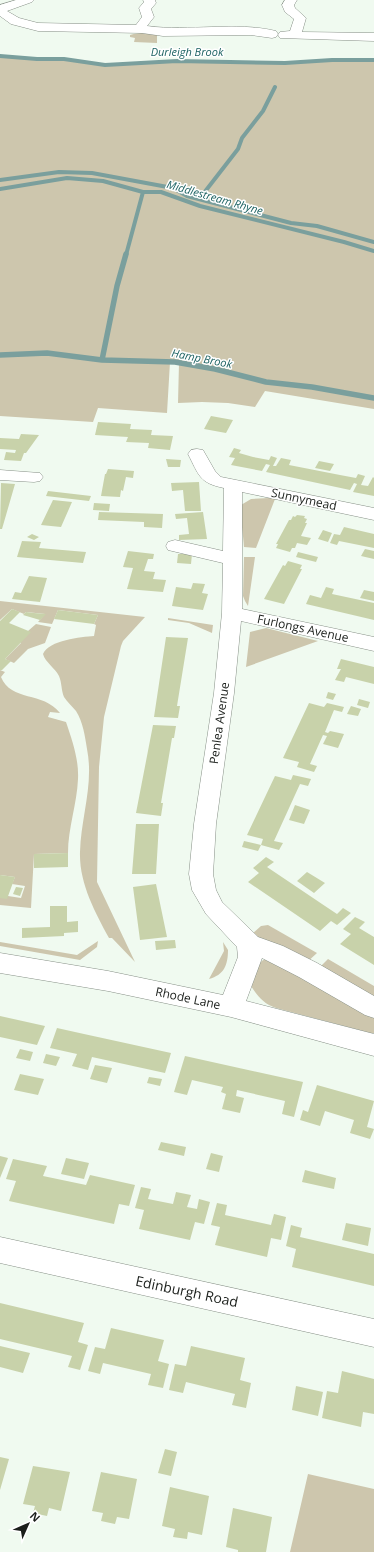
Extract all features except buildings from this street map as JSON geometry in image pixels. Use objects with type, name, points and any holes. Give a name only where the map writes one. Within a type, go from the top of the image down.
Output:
[{"type":"street","points":[[3,13],[28,0]]},
{"type":"street","points":[[139,29],[148,17],[145,8],[150,3],[149,0]]},
{"type":"street","points":[[284,35],[300,18],[288,9],[288,5],[291,0]]},
{"type":"street","points":[[3,13],[21,24],[38,27],[139,29],[163,32],[250,31],[284,35],[374,37]]},
{"type":"street","name":"Sunnymead","points":[[197,454],[207,474],[215,480],[374,514]]},
{"type":"street","points":[[0,475],[34,477]]},
{"type":"street","name":"Penlea Avenue","points":[[233,485],[232,613],[224,693],[204,824],[201,874],[204,890],[214,908],[249,944],[274,953],[308,970],[374,1008]]},
{"type":"street","points":[[175,546],[232,559]]},
{"type":"street","name":"Furlongs Avenue","points":[[232,613],[374,644]]},
{"type":"street","points":[[231,1007],[250,957],[249,944]]},
{"type":"street","name":"Rhode Lane","points":[[0,963],[108,981],[231,1007],[374,1045]]},
{"type":"street","name":"Edinburgh Road","points":[[0,1250],[374,1333]]},
{"type":"shaded area","points":[[145,32],[157,33],[157,43],[134,42],[135,38],[130,37],[130,35]]},
{"type":"shaded area","points":[[0,56],[37,59],[64,59],[105,65],[177,61],[285,63],[332,60],[374,60],[374,409],[265,391],[255,407],[228,403],[178,403],[179,363],[170,362],[167,413],[98,408],[93,422],[0,416]]},
{"type":"shaded area","points":[[251,499],[275,499],[256,548],[244,547],[241,505]]},
{"type":"shaded area","points":[[244,557],[255,557],[248,606],[243,596]]},
{"type":"shaded area","points":[[0,601],[145,617],[123,641],[121,646],[104,717],[99,767],[97,882],[135,962],[112,938],[109,938],[93,908],[85,886],[80,864],[80,852],[89,775],[89,762],[85,739],[82,724],[76,711],[64,697],[59,676],[43,654],[46,649],[58,642],[74,638],[94,636],[96,625],[94,624],[98,615],[58,610],[52,624],[38,622],[45,614],[26,612],[24,614],[12,609],[0,620]]},
{"type":"shaded area","points":[[168,618],[213,625],[212,633],[189,623],[168,620]]},
{"type":"shaded area","points":[[36,624],[51,627],[45,643],[28,649],[14,663],[5,659],[21,643],[20,642],[28,631]]},
{"type":"shaded area","points":[[266,628],[318,641],[246,667],[250,632]]},
{"type":"shaded area","points":[[0,670],[5,672],[1,677],[6,685],[12,690],[45,702],[53,706],[60,713],[50,712],[48,717],[66,722],[75,750],[77,764],[78,779],[69,834],[68,853],[34,854],[31,908],[0,905],[0,898],[8,896],[21,898],[25,886],[12,884],[15,877],[0,875]]},
{"type":"shaded area","points":[[268,925],[317,953],[305,964],[257,937],[253,933],[261,926]]},
{"type":"shaded area","points":[[98,941],[97,947],[80,960],[0,946],[0,942],[77,955]]},
{"type":"shaded area","points":[[223,942],[228,950],[226,965],[222,972],[209,979],[224,951]]},
{"type":"shaded area","points":[[270,958],[374,1013],[374,1033],[276,1008],[265,1002],[259,997],[251,986],[258,964],[265,959]]},
{"type":"shaded area","points":[[328,959],[374,986],[374,1001],[320,967]]},
{"type":"shaded area","points":[[308,1474],[374,1489],[374,1552],[290,1552]]},
{"type":"waterway","name":"Durleigh Brook","points":[[0,56],[37,59],[64,59],[105,65],[177,61],[285,63],[332,60],[374,60]]},
{"type":"waterway","points":[[200,198],[238,149],[242,138],[263,111],[275,87]]},
{"type":"waterway","points":[[0,180],[59,172],[92,173],[173,188],[187,196],[291,223],[317,226],[374,242]]},
{"type":"waterway","name":"Middlestream Rhyne","points":[[0,189],[67,178],[103,181],[143,192]]},
{"type":"waterway","points":[[126,255],[143,192]]},
{"type":"waterway","name":"Middlestream Rhyne","points":[[143,192],[161,192],[200,206],[344,242],[374,251]]},
{"type":"waterway","points":[[102,360],[117,286],[126,254]]},
{"type":"waterway","name":"Hamp Brook","points":[[0,355],[47,353],[102,360]]},
{"type":"waterway","name":"Hamp Brook","points":[[102,360],[175,362],[215,369],[266,382],[312,387],[374,398]]}]
